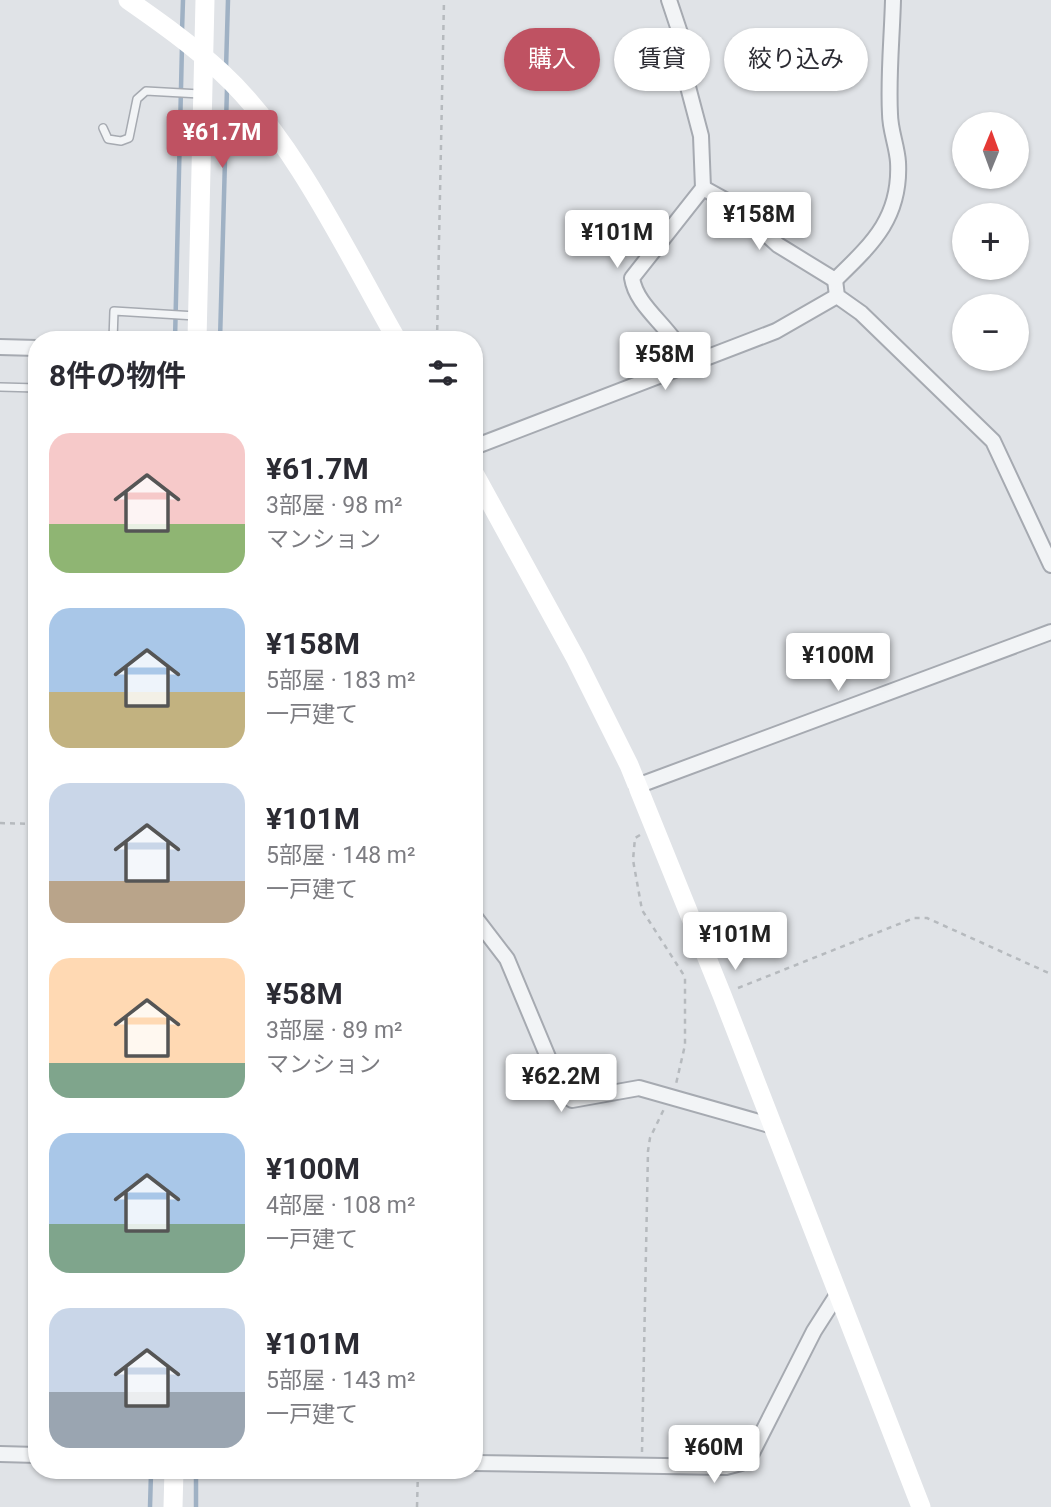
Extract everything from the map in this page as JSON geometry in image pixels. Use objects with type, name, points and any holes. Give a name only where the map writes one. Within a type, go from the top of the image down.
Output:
[{"type":"street","points":[[128,0],[204,55],[225,76],[289,153],[392,331]]},
{"type":"street","points":[[194,331],[189,315],[195,93],[204,55],[205,0]]},
{"type":"street","points":[[669,0],[682,39],[687,83],[701,136],[703,188],[677,217],[632,278],[642,302],[666,326],[687,364]]},
{"type":"street","points":[[835,280],[872,244],[891,214],[899,192],[898,159],[890,116],[893,0]]},
{"type":"street","points":[[703,188],[732,205],[778,245],[835,280]]},
{"type":"street","points":[[835,280],[837,296],[870,322],[993,441],[1051,565]]},
{"type":"street","points":[[483,443],[776,331],[837,296]]},
{"type":"street","points":[[0,347],[28,348]]},
{"type":"street","points":[[483,489],[576,659],[656,828],[921,1507]]},
{"type":"street","points":[[637,786],[1051,632]]},
{"type":"street","points":[[483,928],[507,960],[564,1093],[572,1100],[639,1088],[773,1126]]},
{"type":"street","points":[[483,1463],[726,1467],[741,1463],[752,1453],[814,1331],[837,1295]]},
{"type":"street","points":[[0,1454],[28,1455]]},
{"type":"street","points":[[173,1507],[174,1479]]},
{"type":"lane","points":[[103,128],[108,139],[121,141],[129,138],[137,99],[142,93],[195,93]]},
{"type":"lane","points":[[113,331],[114,311],[189,315]]},
{"type":"lane","points":[[0,387],[28,388]]},
{"type":"path","points":[[437,331],[444,0]]},
{"type":"path","points":[[0,823],[28,824]]},
{"type":"path","points":[[640,1465],[648,1152],[650,1138],[680,1074],[685,1045],[685,977],[642,911],[633,860],[635,838],[656,828]]},
{"type":"path","points":[[722,995],[914,918],[927,918],[1051,974]]},
{"type":"path","points":[[417,1507],[418,1479]]},
{"type":"waterway","points":[[182,31],[183,0]]},
{"type":"waterway","points":[[226,69],[228,0]]},
{"type":"waterway","points":[[175,331],[182,46]]},
{"type":"waterway","points":[[220,331],[227,88]]},
{"type":"waterway","points":[[150,1507],[151,1479]]},
{"type":"waterway","points":[[196,1479],[196,1507]]}]
